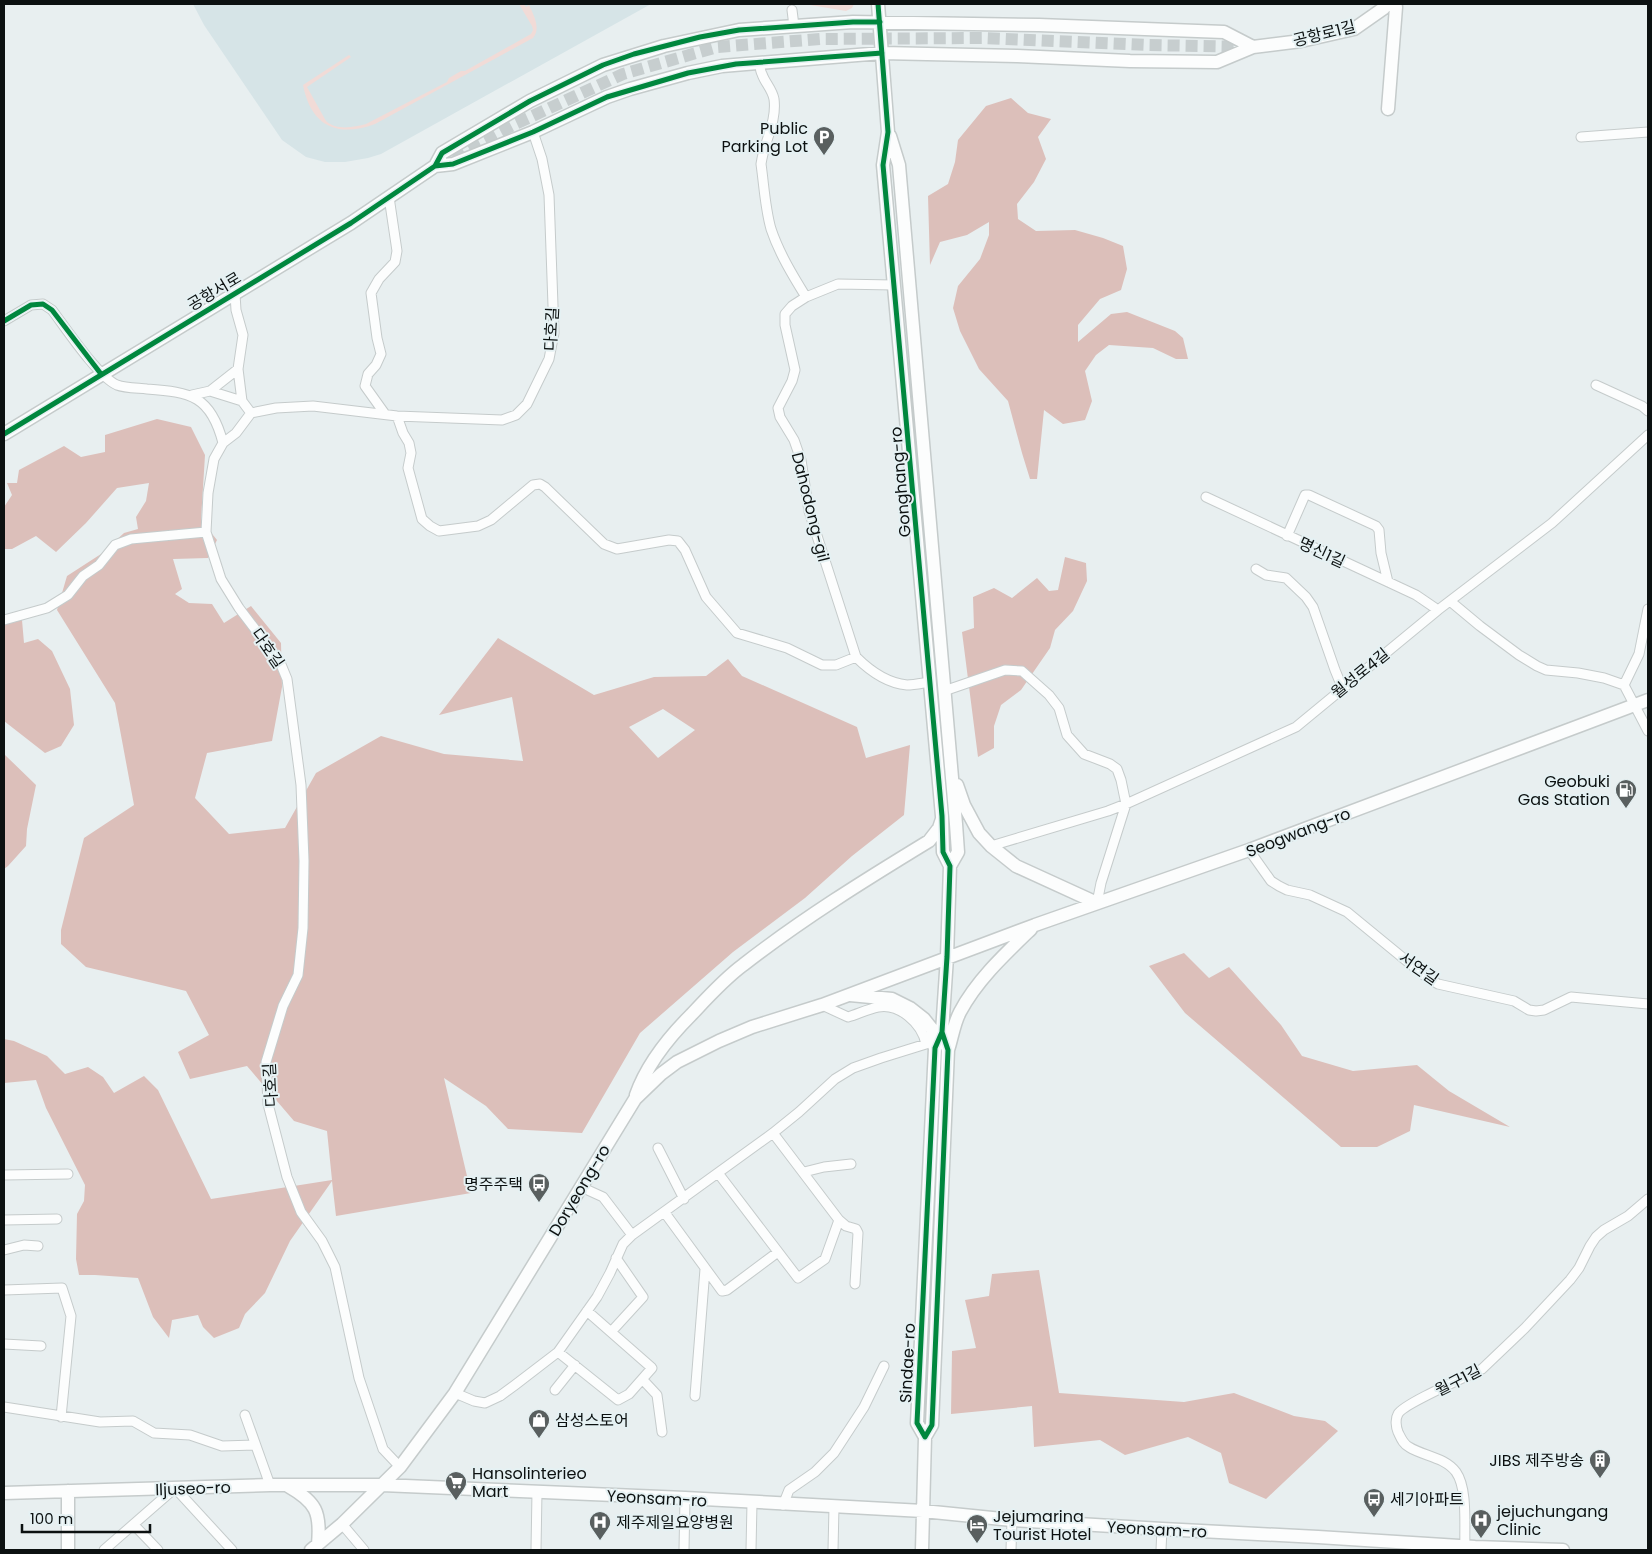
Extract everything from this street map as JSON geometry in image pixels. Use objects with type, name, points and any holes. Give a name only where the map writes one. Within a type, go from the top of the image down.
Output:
[{"type":"street","name":"Gonghang-ro","points":[[878,4],[888,132],[883,166],[944,852],[950,866],[946,958]]},
{"type":"street","name":"공항로1길","points":[[435,166],[453,164],[533,132],[607,97],[688,73],[722,66],[882,54],[1217,62],[1253,47],[1301,41],[1354,29],[1384,8],[1395,5],[1388,109]]},
{"type":"street","points":[[792,10],[794,26]]},
{"type":"street","points":[[435,166],[442,153],[530,101],[603,65],[664,46],[739,30],[853,22],[1040,25],[1224,32],[1253,47]]},
{"type":"street","points":[[760,62],[762,74],[774,100],[772,129],[762,154],[761,164],[770,227],[792,274],[806,297],[838,284],[894,285]]},
{"type":"street","name":"다호길","points":[[400,1468],[384,1449],[358,1378],[335,1266],[322,1241],[301,1212],[287,1177],[268,1104],[266,1062],[283,1006],[298,975],[303,928],[304,860],[301,785],[287,678],[280,662],[239,608],[221,579],[206,532],[208,493],[214,460],[223,442],[236,433],[251,413],[276,408],[314,406],[397,416],[502,420],[516,415],[527,404],[549,359],[554,333],[549,194],[542,159],[533,132]]},
{"type":"street","name":"Gonghang-ro","points":[[888,132],[899,165],[951,766],[958,852],[950,866]]},
{"type":"street","points":[[1581,136],[1648,132]]},
{"type":"street","name":"공항서로","points":[[4,434],[351,223],[435,166]]},
{"type":"street","points":[[385,414],[365,386],[368,374],[376,365],[381,354],[371,293],[378,279],[395,262],[397,250],[389,197]]},
{"type":"street","points":[[235,294],[236,310],[243,335],[238,369],[242,401],[251,413]]},
{"type":"street","name":"Dahodong-gil","points":[[806,297],[792,306],[785,314],[785,325],[794,370],[792,381],[778,408],[780,417],[794,440],[801,460],[809,511],[856,657]]},
{"type":"street","points":[[4,322],[31,305],[43,304],[52,310],[101,374],[117,385],[175,390],[192,395],[206,407],[218,424],[223,442]]},
{"type":"street","points":[[192,395],[210,391],[238,369]]},
{"type":"street","points":[[1596,385],[1642,406],[1648,411]]},
{"type":"street","points":[[210,391],[242,401]]},
{"type":"street","points":[[397,416],[403,433],[409,442],[411,453],[408,468],[422,519],[439,531],[478,526],[491,520],[533,485],[540,484],[604,544],[617,550],[668,540],[678,541],[685,550],[706,597],[737,633],[786,648],[822,665],[836,665],[856,657],[866,668],[885,680],[907,685],[930,682]]},
{"type":"street","name":"월성로4길","points":[[991,846],[1108,812],[1296,727],[1342,687],[1438,610],[1552,523],[1648,436]]},
{"type":"street","points":[[1287,536],[1305,495],[1309,495],[1376,526],[1379,530],[1381,553],[1388,582]]},
{"type":"street","name":"명신1길","points":[[1206,497],[1416,595],[1438,610]]},
{"type":"street","points":[[4,620],[47,608],[68,595],[83,576],[100,564],[115,545],[131,539],[206,532]]},
{"type":"street","points":[[1256,569],[1266,575],[1286,578],[1306,597],[1313,607],[1342,687]]},
{"type":"street","points":[[1450,601],[1488,632],[1536,666],[1546,670],[1604,678],[1624,685],[1648,731]]},
{"type":"street","points":[[1624,685],[1639,654],[1648,609]]},
{"type":"street","points":[[944,691],[1005,670],[1022,671],[1049,695],[1059,708],[1068,735],[1084,754],[1110,764],[1116,769],[1121,780],[1126,804],[1101,883],[1097,903],[1016,866],[991,846],[979,833],[964,805],[951,766]]},
{"type":"street","name":"Seogwang-ro","points":[[946,958],[1249,850],[1648,700]]},
{"type":"street","points":[[634,1099],[651,1064],[675,1031],[742,966],[824,906],[929,840],[939,828],[942,816]]},
{"type":"street","name":"서연길","points":[[1249,850],[1271,881],[1287,890],[1310,895],[1347,912],[1438,984],[1514,1001],[1530,1010],[1536,1011],[1544,1010],[1571,997],[1648,1004]]},
{"type":"street","points":[[948,1050],[959,1014],[976,987],[998,961],[1035,925]]},
{"type":"street","name":"Doryeong-ro","points":[[315,1547],[342,1524],[400,1468],[455,1393],[634,1099],[660,1074],[697,1051],[752,1027],[822,1005],[946,958]]},
{"type":"street","name":"Sindae-ro","points":[[925,1436],[917,1423],[935,1048],[942,1032],[946,958]]},
{"type":"street","points":[[848,995],[892,999],[910,1008],[924,1019],[932,1029],[935,1048]]},
{"type":"street","points":[[455,1393],[474,1401],[486,1402],[507,1390],[558,1352],[606,1281],[623,1244],[632,1235],[665,1213],[773,1133],[835,1079],[862,1065],[926,1044],[924,1034],[919,1026],[908,1016],[894,1009],[879,1007],[848,1017],[822,1005]]},
{"type":"street","name":"Sindae-ro","points":[[922,1550],[925,1436],[932,1425],[948,1050],[942,1032]]},
{"type":"street","points":[[773,1133],[839,1220],[858,1232],[855,1284]]},
{"type":"street","points":[[658,1148],[684,1198]]},
{"type":"street","points":[[804,1172],[824,1167],[851,1164]]},
{"type":"street","points":[[718,1173],[798,1278],[825,1259],[839,1220]]},
{"type":"street","points":[[4,1175],[68,1174]]},
{"type":"street","points":[[581,1187],[603,1197],[632,1235]]},
{"type":"street","name":"월구1길","points":[[1471,1548],[1464,1500],[1457,1473],[1444,1462],[1404,1444],[1397,1430],[1398,1414],[1423,1397],[1482,1369],[1489,1363],[1570,1280],[1596,1237],[1628,1216],[1648,1199]]},
{"type":"street","points":[[665,1213],[722,1291],[727,1290],[778,1252]]},
{"type":"street","points":[[4,1220],[57,1219]]},
{"type":"street","points":[[4,1250],[24,1245],[38,1246]]},
{"type":"street","points":[[611,1332],[643,1297],[616,1258]]},
{"type":"street","points":[[694,1396],[705,1269]]},
{"type":"street","points":[[4,1290],[62,1288],[71,1316],[61,1416]]},
{"type":"street","points":[[558,1352],[618,1400],[629,1394],[652,1368],[587,1311]]},
{"type":"street","points":[[4,1344],[41,1346]]},
{"type":"street","points":[[555,1390],[575,1365]]},
{"type":"street","points":[[783,1504],[789,1490],[815,1472],[834,1454],[864,1407],[884,1366]]},
{"type":"street","points":[[642,1380],[657,1395],[662,1432]]},
{"type":"street","points":[[4,1407],[100,1422],[133,1421],[154,1433],[190,1435],[222,1446],[255,1445]]},
{"type":"street","points":[[245,1415],[270,1485]]},
{"type":"street","name":"Iljuseo-ro","points":[[4,1491],[270,1485],[382,1485]]},
{"type":"street","points":[[285,1485],[300,1494],[314,1506],[319,1521],[315,1547]]},
{"type":"street","name":"Yeonsam-ro","points":[[382,1485],[685,1498],[922,1511],[1012,1520],[1318,1537],[1471,1548],[1563,1550]]},
{"type":"street","points":[[104,1550],[175,1488],[232,1550]]},
{"type":"street","points":[[68,1491],[68,1550]]},
{"type":"street","points":[[536,1492],[536,1550]]},
{"type":"street","points":[[684,1550],[685,1498]]},
{"type":"street","points":[[751,1550],[752,1503]]},
{"type":"street","points":[[833,1550],[834,1507]]},
{"type":"street","points":[[1011,1550],[1012,1520]]},
{"type":"street","points":[[342,1524],[364,1550]]},
{"type":"street","points":[[134,1525],[158,1550]]},
{"type":"street","points":[[1161,1550],[1162,1529]]},
{"type":"street","points":[[1318,1537],[1318,1550]]},
{"type":"shaded area","points":[[193,4],[651,4],[381,154],[345,162],[325,162],[306,157],[282,140],[204,25]]},
{"type":"shaded area","points":[[519,4],[524,4],[526,7],[529,5],[533,13],[537,26],[533,38],[375,124],[349,130],[338,129],[319,119],[312,110],[303,85],[349,55],[351,57],[307,87],[326,121],[330,124],[346,127],[366,124],[447,82],[449,78],[461,71],[465,71],[531,34],[532,26]]},
{"type":"shaded area","points":[[804,4],[854,4],[852,8],[846,11]]},
{"type":"shaded area","points":[[1011,98],[1028,113],[1051,119],[1038,137],[1046,159],[1034,182],[1017,204],[1018,219],[1036,231],[1075,230],[1123,246],[1127,269],[1121,290],[1100,299],[1078,325],[1078,342],[1111,314],[1127,312],[1175,331],[1183,338],[1188,359],[1176,359],[1153,348],[1109,345],[1096,355],[1085,371],[1092,401],[1085,420],[1063,424],[1044,410],[1037,479],[1030,479],[1008,401],[979,369],[960,331],[953,308],[958,286],[980,259],[989,235],[989,222],[967,235],[940,242],[930,265],[928,196],[948,184],[955,162],[958,140],[986,106]]},
{"type":"shaded area","points":[[157,419],[191,427],[205,455],[201,520],[217,540],[208,558],[173,559],[182,589],[175,594],[189,603],[212,604],[224,623],[251,606],[281,643],[282,687],[272,741],[207,753],[195,798],[229,834],[285,828],[316,773],[381,736],[444,754],[523,761],[512,697],[439,715],[498,638],[594,695],[654,677],[706,676],[728,659],[742,676],[857,727],[866,758],[910,745],[904,815],[852,856],[805,898],[733,952],[640,1033],[582,1133],[508,1129],[486,1106],[444,1078],[471,1193],[336,1216],[332,1181],[290,1241],[265,1293],[245,1314],[239,1328],[214,1338],[203,1327],[198,1315],[172,1320],[169,1338],[153,1317],[138,1278],[79,1275],[76,1259],[77,1214],[84,1201],[85,1185],[46,1108],[36,1080],[4,1083],[4,1039],[14,1041],[47,1056],[65,1074],[88,1067],[103,1077],[114,1093],[144,1076],[158,1090],[211,1199],[332,1180],[327,1131],[294,1121],[247,1066],[190,1079],[178,1052],[209,1035],[186,991],[86,967],[61,944],[61,930],[84,838],[134,805],[115,703],[57,610],[67,576],[101,554],[124,533],[138,529],[136,517],[146,501],[149,483],[117,488],[86,523],[56,552],[36,536],[12,549],[4,549],[4,507],[12,495],[7,483],[17,483],[19,470],[64,446],[81,457],[105,452],[105,435]],"holes":[[[663,709],[695,730],[658,758],[629,727]]]},
{"type":"shaded area","points":[[1065,557],[1086,563],[1087,581],[1073,611],[1055,630],[1050,648],[1021,690],[1001,705],[994,726],[994,748],[978,757],[962,632],[974,628],[973,597],[994,588],[1012,598],[1037,578],[1049,591],[1058,590]]},
{"type":"shaded area","points":[[22,620],[24,643],[38,639],[52,651],[70,689],[74,725],[61,746],[45,753],[4,721],[4,625]]},
{"type":"shaded area","points":[[4,754],[36,785],[27,829],[26,846],[4,869]]},
{"type":"shaded area","points":[[1184,953],[1209,978],[1229,967],[1281,1025],[1302,1056],[1353,1071],[1417,1065],[1449,1091],[1510,1127],[1414,1105],[1410,1131],[1377,1147],[1341,1147],[1185,1013],[1149,966]]},
{"type":"shaded area","points":[[1039,1270],[1059,1393],[1184,1402],[1234,1393],[1294,1416],[1325,1421],[1338,1431],[1266,1499],[1229,1483],[1221,1453],[1188,1437],[1125,1455],[1100,1440],[1034,1447],[1032,1406],[951,1414],[952,1351],[976,1348],[965,1300],[989,1296],[992,1274]]},
{"type":"tunnel","points":[[437,165],[513,125],[623,74],[717,47],[820,39],[982,38],[1147,45],[1253,47]]},
{"type":"cycle path","points":[[878,4],[888,132],[883,165],[942,816],[943,852],[950,866],[942,1032],[935,1048],[917,1423],[925,1437],[932,1425],[948,1050],[942,1032]]},
{"type":"cycle path","points":[[435,166],[442,153],[530,101],[603,65],[634,54],[700,37],[739,30],[853,22],[880,22]]},
{"type":"cycle path","points":[[4,434],[351,223],[435,166],[453,164],[533,132],[607,97],[688,73],[736,64],[882,53]]},
{"type":"cycle path","points":[[4,321],[31,305],[43,304],[52,310],[101,374]]},
{"type":"place","name":"Public Parking Lot","points":[[824,156]]},
{"type":"place","name":"Geobuki Gas Station","points":[[1626,809]]},
{"type":"place","name":"명주주택","points":[[539,1203]]},
{"type":"place","name":"삼성스토어","points":[[539,1439]]},
{"type":"place","name":"JIBS 제주방송","points":[[1600,1479]]},
{"type":"place","name":"Hansolinterieo Mart","points":[[456,1501]]},
{"type":"place","name":"세기아파트","points":[[1374,1518]]},
{"type":"place","name":"jejuchungang Clinic","points":[[1481,1539]]},
{"type":"place","name":"제주제일요양병원","points":[[600,1541]]},
{"type":"place","name":"Jejumarina Tourist Hotel","points":[[977,1544]]}]
